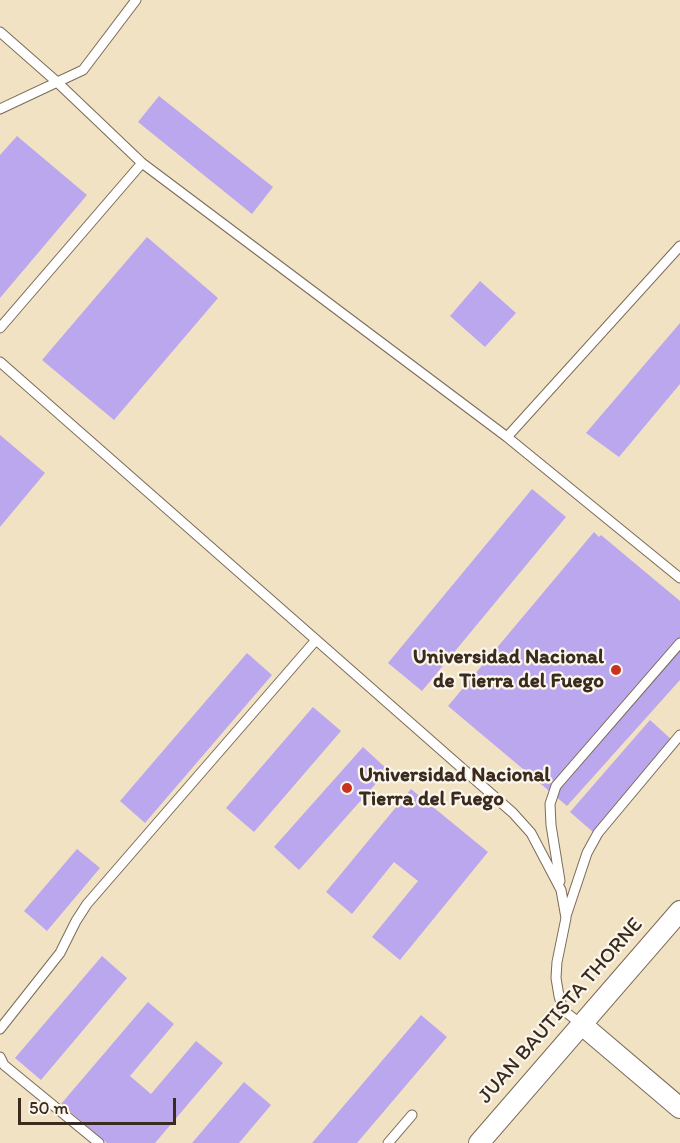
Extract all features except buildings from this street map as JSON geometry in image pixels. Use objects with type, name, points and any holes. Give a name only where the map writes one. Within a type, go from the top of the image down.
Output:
[{"type":"street","name":"JUAN BAUTISTA THORNE","points":[[479,1143],[680,911]]},
{"type":"street","points":[[580,1024],[680,1108]]},
{"type":"lane","points":[[0,110],[83,70],[136,0]]},
{"type":"lane","points":[[0,32],[57,82],[142,163],[507,437],[680,578]]},
{"type":"lane","points":[[0,328],[142,163]]},
{"type":"lane","points":[[507,437],[680,246]]},
{"type":"lane","points":[[0,362],[513,813],[531,833],[561,890]]},
{"type":"lane","points":[[0,1029],[60,953],[87,904],[316,640]]},
{"type":"lane","points":[[566,918],[551,825],[550,804],[556,786],[680,643]]},
{"type":"lane","points":[[580,1024],[564,1010],[557,987],[557,962],[566,918],[587,853],[598,833],[680,735]]},
{"type":"lane","points":[[0,1057],[4,1065],[99,1143]]},
{"type":"lane","points":[[388,1143],[412,1115]]},
{"type":"place","name":"Universidad Nacional de Tierra del Fuego","points":[[616,670]]},
{"type":"place","name":"Universidad Nacional Tierra del Fuego","points":[[347,788]]}]
